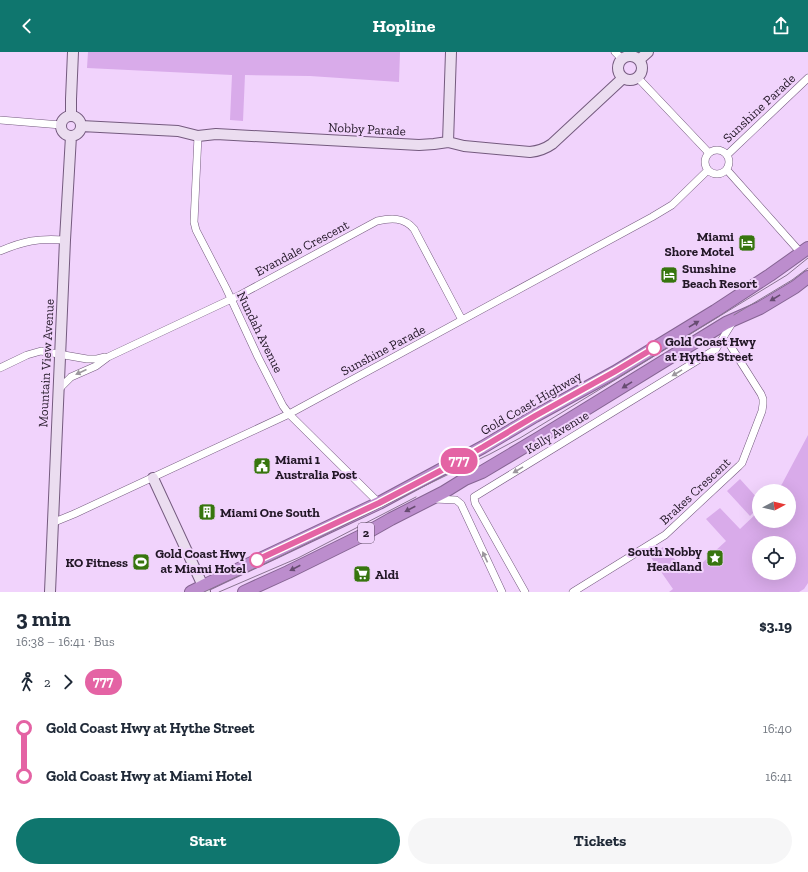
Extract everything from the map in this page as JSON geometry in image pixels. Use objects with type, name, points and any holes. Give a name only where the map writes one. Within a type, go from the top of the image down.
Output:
[{"type":"highway","name":"Gold Coast Highway","points":[[191,592],[204,590],[379,503],[483,447],[614,372],[715,311],[805,251]]},
{"type":"highway","name":"2","points":[[244,592],[360,536],[465,479],[482,472],[726,323],[760,308],[795,287],[808,277]]},
{"type":"street","points":[[71,116],[74,52]]},
{"type":"street","points":[[448,142],[451,52]]},
{"type":"street","points":[[639,60],[648,52]]},
{"type":"street","points":[[618,56],[629,56],[639,60],[642,67],[638,78],[630,80],[623,78],[618,69],[618,56]]},
{"type":"street","name":"Nobby Parade","points":[[81,126],[178,131],[198,136],[216,134],[419,145],[448,142],[464,146],[530,152],[540,151],[552,144],[623,78]]},
{"type":"street","points":[[638,78],[709,153]]},
{"type":"street","name":"Sunshine Parade","points":[[727,155],[808,78]]},
{"type":"street","points":[[71,116],[77,117],[81,126],[80,131],[71,136],[63,131],[61,125],[66,117],[71,116]]},
{"type":"street","points":[[0,120],[61,125]]},
{"type":"street","name":"Mountain View Avenue","points":[[50,592],[64,240],[71,136]]},
{"type":"street","name":"Nundah Avenue","points":[[198,136],[194,222],[196,230],[258,357],[283,406],[289,414],[379,503]]},
{"type":"street","points":[[716,150],[724,152],[727,155],[729,162],[727,170],[716,174],[708,170],[705,160],[709,153],[716,150]]},
{"type":"street","name":"Sunshine Parade","points":[[52,523],[153,478],[289,414],[652,217],[672,205],[708,170]]},
{"type":"street","points":[[727,170],[805,251]]},
{"type":"street","name":"Evandale Crescent","points":[[58,391],[71,377],[96,366],[108,357],[231,300],[377,221],[386,219],[403,221],[414,229],[462,320]]},
{"type":"street","points":[[0,251],[35,240],[64,240]]},
{"type":"street","name":"Kelly Avenue","points":[[525,592],[475,504],[474,497],[716,349],[734,319]]},
{"type":"street","name":"Brakes Crescent","points":[[573,592],[665,535],[741,464],[762,411],[763,402],[760,394],[730,345]]},
{"type":"street","name":"Evandale Crescent","points":[[0,368],[36,352],[46,351],[87,359],[108,357]]},
{"type":"street","points":[[153,478],[204,590]]},
{"type":"street","points":[[431,498],[456,500],[461,504],[502,592]]},
{"type":"shaded area","points":[[88,52],[400,52],[399,82],[310,76],[245,75],[243,121],[230,120],[232,75],[87,68]]},
{"type":"shaded area","points":[[808,435],[808,583],[804,589],[799,592],[669,592],[673,589],[650,556],[663,547],[689,574],[726,541],[706,519],[720,508],[740,529],[752,518],[752,528],[796,528],[796,484],[782,484]]},
{"type":"shaded area","points":[[740,479],[752,492],[752,514],[750,516],[727,491]]},
{"type":"tram line","points":[[204,592],[277,558],[520,438],[787,275],[808,258]]},
{"type":"tram line","points":[[734,315],[792,280],[808,268]]},
{"type":"tram line","points":[[219,592],[298,558],[416,497]]},
{"type":"bus line","name":"777","points":[[257,560],[379,503],[442,470],[654,348]]},
{"type":"place","name":"Miami Shore Motel","points":[[747,243]]},
{"type":"place","name":"Sunshine Beach Resort","points":[[669,275]]},
{"type":"place","name":"Gold Coast Hwy at Hythe Street","points":[[654,348]]},
{"type":"place","name":"Miami 1 Australia Post","points":[[262,466]]},
{"type":"place","name":"Miami One South","points":[[207,512]]},
{"type":"place","name":"South Nobby Headland","points":[[715,558]]},
{"type":"place","name":"Gold Coast Hwy at Miami Hotel","points":[[257,560]]},
{"type":"place","name":"KO Fitness","points":[[141,562]]},
{"type":"place","name":"Aldi","points":[[362,574]]}]
